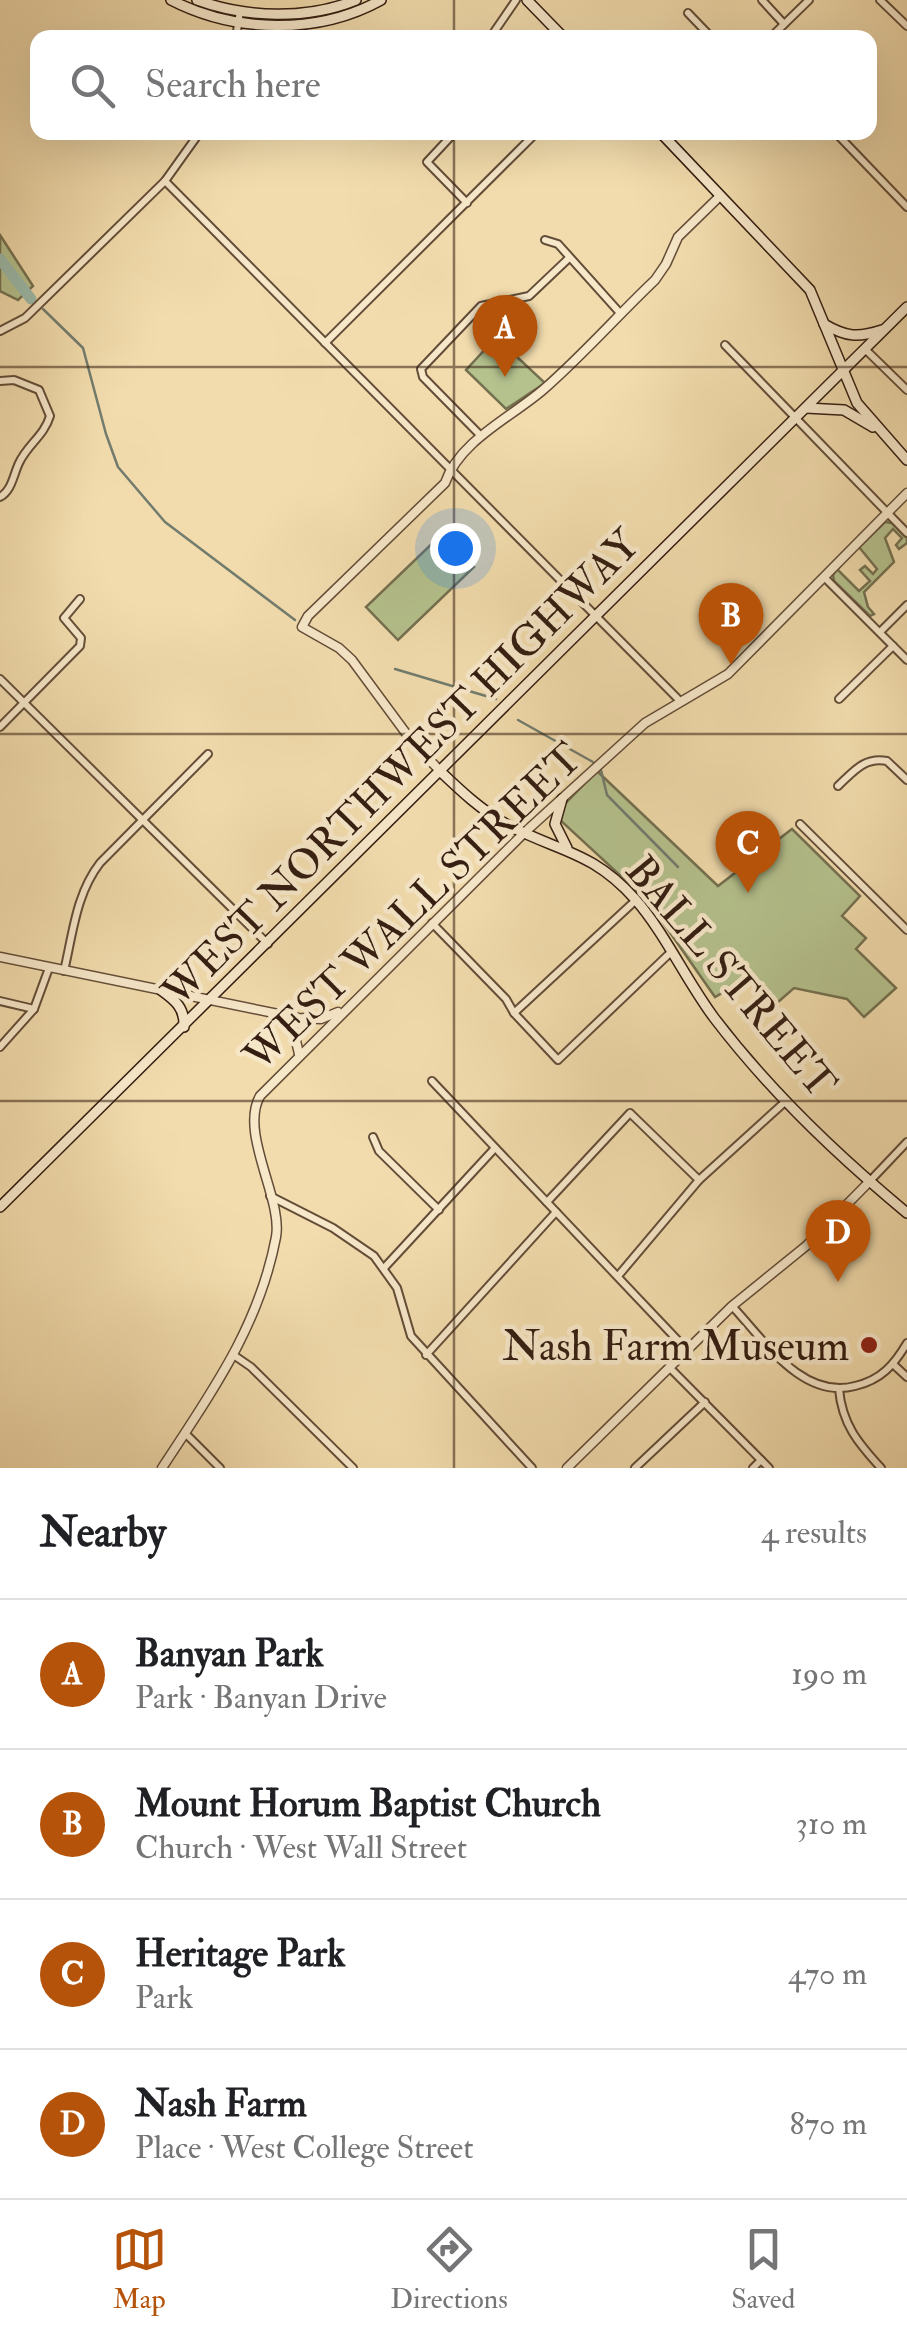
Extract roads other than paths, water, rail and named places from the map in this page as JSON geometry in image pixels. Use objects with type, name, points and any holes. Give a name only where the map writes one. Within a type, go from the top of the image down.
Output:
[{"type":"main road","points":[[172,0],[206,15],[239,22],[321,22],[358,12],[381,0]]},
{"type":"main road","points":[[197,0],[240,11],[308,12],[356,0]]},
{"type":"main road","points":[[527,0],[553,30]]},
{"type":"main road","points":[[668,140],[810,290],[857,403],[907,460]]},
{"type":"main road","name":"WEST NORTHWEST HIGHWAY","points":[[0,1207],[216,1000],[907,307]]},
{"type":"main road","points":[[824,324],[848,336],[884,330]]},
{"type":"main road","points":[[806,408],[844,410],[877,429]]},
{"type":"main road","name":"BALL STREET","points":[[440,772],[478,806],[524,833],[594,862],[636,900],[714,1018],[787,1100],[907,1213]]},
{"type":"main road","points":[[562,799],[555,824],[567,848]]},
{"type":"main road","points":[[160,990],[182,1010],[184,1028]]},
{"type":"street","points":[[495,30],[516,0]]},
{"type":"street","points":[[762,0],[784,24]]},
{"type":"street","points":[[778,30],[809,0]]},
{"type":"street","points":[[880,0],[907,26]]},
{"type":"street","points":[[238,30],[240,11]]},
{"type":"street","points":[[688,13],[704,30]]},
{"type":"street","points":[[0,331],[25,318],[165,181],[194,140]]},
{"type":"street","points":[[448,140],[427,162],[467,203]]},
{"type":"street","points":[[326,343],[530,140]]},
{"type":"street","points":[[843,140],[907,206]]},
{"type":"street","points":[[165,181],[680,702]]},
{"type":"street","points":[[440,772],[411,740],[352,660],[302,627],[308,616],[445,484],[450,469],[482,437],[507,414],[546,388],[662,271],[678,237],[720,196]]},
{"type":"street","points":[[545,240],[558,244],[620,313]]},
{"type":"street","points":[[482,437],[422,377],[421,369],[480,306],[529,296],[569,258]]},
{"type":"street","points":[[725,345],[907,533]]},
{"type":"street","points":[[866,349],[907,390]]},
{"type":"street","points":[[0,381],[14,380],[39,390],[50,416],[44,435],[20,461],[10,490],[0,497]]},
{"type":"street","name":"WEST WALL STREET","points":[[162,1468],[235,1356],[264,1284],[277,1232],[253,1116],[260,1096],[524,833],[645,722],[728,674],[907,493]]},
{"type":"street","points":[[824,577],[907,660]]},
{"type":"street","points":[[0,727],[80,646],[81,638],[64,618],[80,599]]},
{"type":"street","points":[[880,632],[907,605]]},
{"type":"street","points":[[839,699],[894,646]]},
{"type":"street","points":[[0,679],[268,944]]},
{"type":"street","points":[[64,971],[87,880],[208,754]]},
{"type":"street","points":[[838,786],[861,763],[880,759],[907,780]]},
{"type":"street","points":[[800,824],[907,930]]},
{"type":"street","points":[[514,1013],[636,900]]},
{"type":"street","points":[[432,922],[558,1060],[670,954]]},
{"type":"street","points":[[0,957],[277,1014],[320,1019],[346,1008]]},
{"type":"street","points":[[0,1047],[34,1009],[49,968]]},
{"type":"street","points":[[0,1001],[34,1009]]},
{"type":"street","points":[[277,1014],[294,1032],[299,1054]]},
{"type":"street","points":[[432,1081],[686,1349]]},
{"type":"street","points":[[618,1276],[699,1180],[787,1100]]},
{"type":"street","points":[[547,1202],[630,1113],[699,1180]]},
{"type":"street","points":[[373,1137],[379,1150],[438,1210]]},
{"type":"street","points":[[566,1468],[732,1306],[806,1246],[907,1142]]},
{"type":"street","points":[[384,1268],[495,1148]]},
{"type":"street","points":[[269,1196],[365,1248],[397,1288],[411,1336],[532,1468]]},
{"type":"street","points":[[426,1355],[556,1212]]},
{"type":"street","points":[[732,1306],[801,1376],[820,1387],[839,1389],[878,1378],[894,1364],[907,1343]]},
{"type":"street","points":[[235,1356],[251,1367],[353,1468]]},
{"type":"street","points":[[894,1364],[907,1378]]},
{"type":"street","points":[[668,1366],[769,1468]]},
{"type":"street","points":[[839,1389],[846,1423],[881,1468]]},
{"type":"street","points":[[635,1468],[705,1402]]},
{"type":"street","points":[[185,1433],[220,1468]]},
{"type":"street","points":[[753,1468],[761,1460]]},
{"type":"waterway","points":[[0,259],[31,299]]},
{"type":"waterway","points":[[43,309],[83,348],[118,467],[165,522],[295,620]]},
{"type":"waterway","points":[[395,669],[496,699]]},
{"type":"waterway","points":[[518,720],[593,762]]},
{"type":"waterway","points":[[601,770],[607,795],[678,867]]},
{"type":"place","name":"Banyan Park","points":[[505,377]]},
{"type":"place","name":"Mount Horum Baptist Church","points":[[731,665]]},
{"type":"place","name":"Heritage Park","points":[[748,893]]},
{"type":"place","name":"Nash Farm","points":[[838,1282]]},
{"type":"place","name":"Nash Farm Museum","points":[[869,1345]]}]
